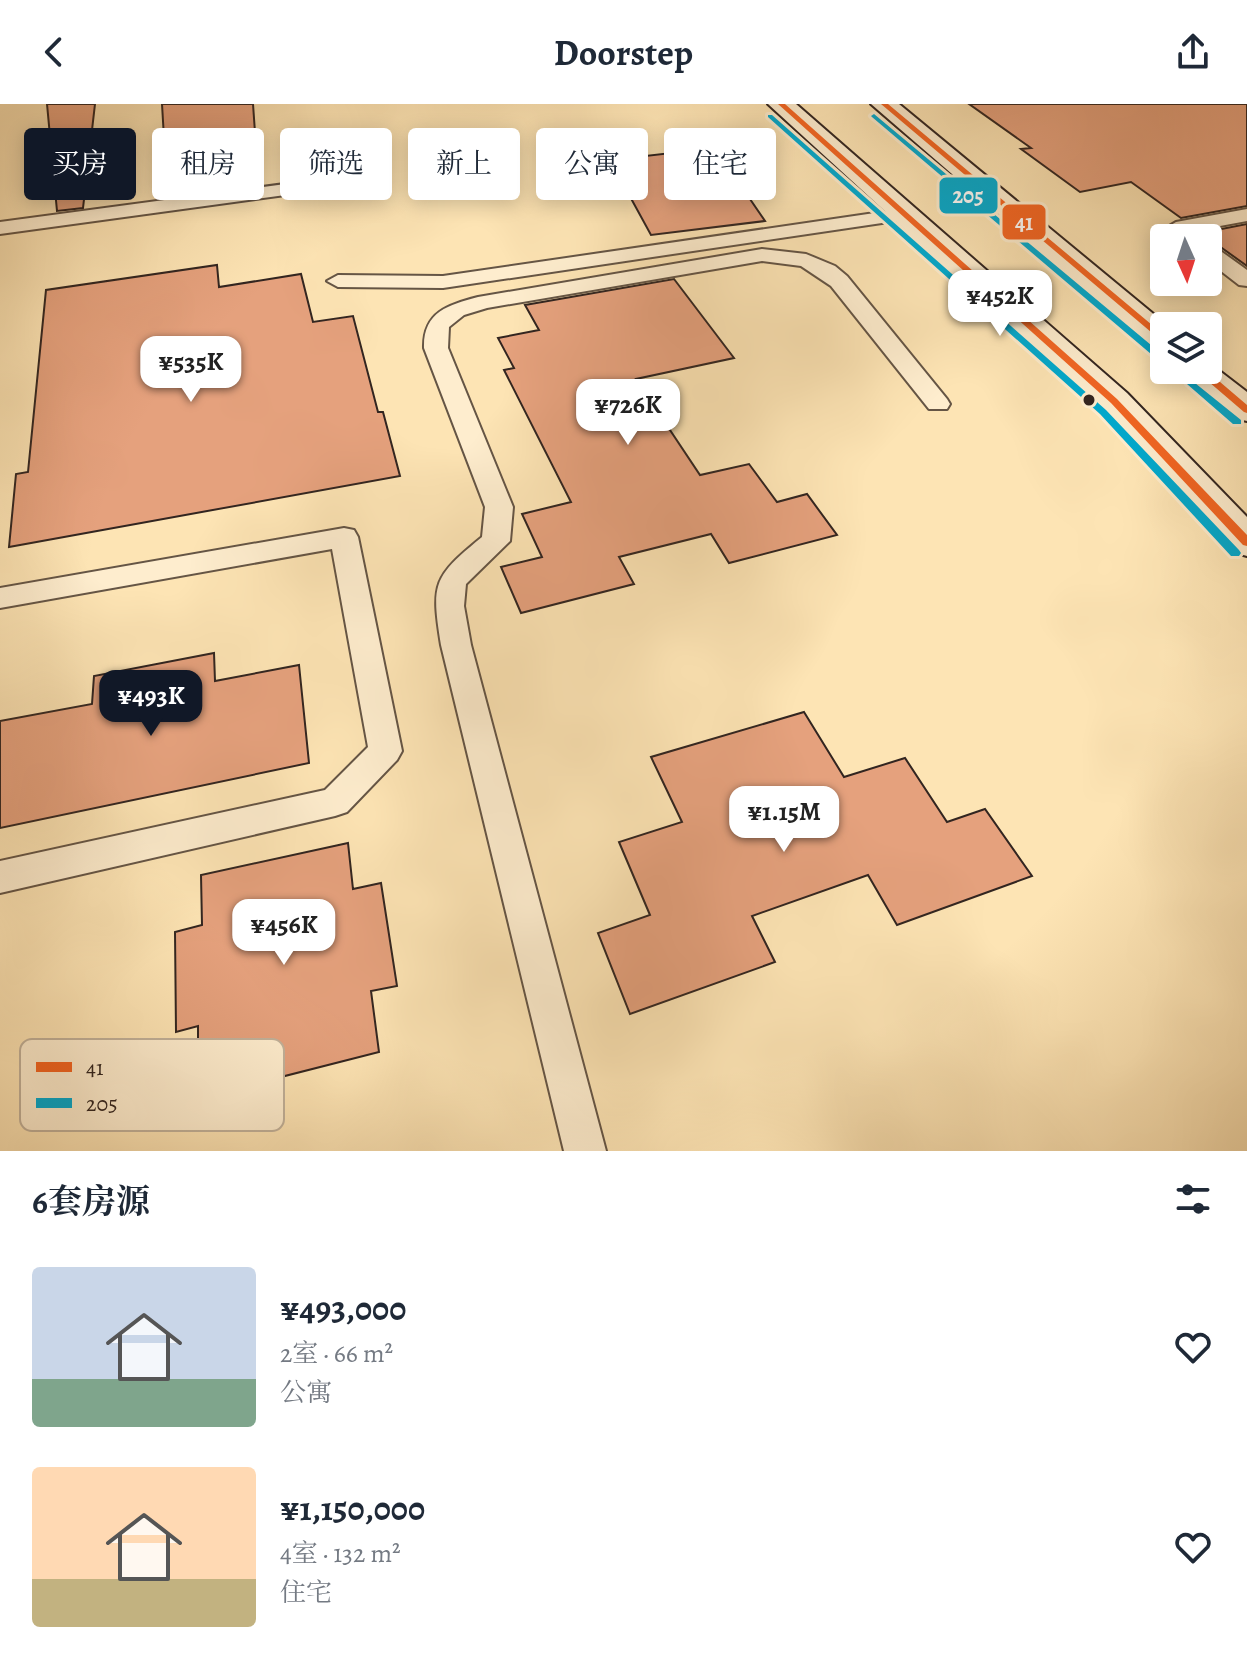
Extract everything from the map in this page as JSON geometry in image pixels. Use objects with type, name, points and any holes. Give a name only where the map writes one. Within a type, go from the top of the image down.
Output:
[{"type":"main road","points":[[781,104],[1114,401],[1247,542]]},
{"type":"main road","points":[[884,104],[1150,328]]},
{"type":"main road","points":[[1216,384],[1247,410]]},
{"type":"lane","points":[[0,228],[280,191]]},
{"type":"lane","points":[[338,281],[443,282],[902,215]]},
{"type":"lane","points":[[1198,224],[1247,215]]},
{"type":"lane","points":[[585,1151],[456,645],[448,596],[453,576],[496,541],[499,507],[436,348],[434,332],[439,321],[453,311],[486,302],[762,255],[782,255],[806,260],[839,281],[938,404]]},
{"type":"lane","points":[[1222,261],[1247,280]]},
{"type":"lane","points":[[0,598],[344,537],[385,751],[335,802],[0,877]]},
{"type":"building","points":[[47,104],[95,104],[92,128],[49,128]]},
{"type":"building","points":[[162,104],[253,104],[255,128],[163,128]]},
{"type":"building","points":[[969,104],[1247,104],[1247,206],[1181,218],[1131,182],[1080,192],[1021,149],[1031,148]]},
{"type":"building","points":[[664,154],[664,200],[751,200],[765,221],[651,235],[632,200],[648,200],[648,156]]},
{"type":"building","points":[[56,200],[84,200],[83,208],[57,211]]},
{"type":"building","points":[[1247,224],[1247,266],[1222,248],[1222,229]]},
{"type":"building","points":[[217,265],[219,287],[301,274],[313,322],[353,316],[378,412],[383,412],[400,476],[9,547],[16,474],[28,472],[46,290]]},
{"type":"building","points":[[674,279],[734,358],[636,379],[700,475],[749,464],[777,502],[807,494],[837,535],[729,563],[711,534],[619,557],[634,584],[521,613],[501,567],[542,557],[522,514],[571,502],[504,370],[514,368],[498,338],[539,330],[525,305]]},
{"type":"building","points":[[214,653],[215,681],[299,665],[309,763],[0,828],[0,721],[92,704],[94,676]]},
{"type":"building","points":[[804,712],[844,777],[905,758],[947,822],[985,809],[1032,876],[897,925],[868,875],[752,916],[775,962],[630,1014],[598,933],[650,915],[619,842],[682,822],[651,757]]},
{"type":"building","points":[[348,843],[353,889],[381,883],[397,986],[371,991],[379,1052],[284,1076],[284,1039],[198,1039],[198,1026],[176,1032],[175,932],[202,925],[201,875]]},
{"type":"transit line","name":"41","points":[[781,104],[1114,401],[1247,542]]},
{"type":"transit line","name":"41","points":[[884,104],[1150,328]]},
{"type":"transit line","name":"205","points":[[770,116],[1103,412],[1235,553]]},
{"type":"transit line","name":"205","points":[[874,116],[1150,349]]},
{"type":"transit line","name":"205","points":[[1192,384],[1237,422]]},
{"type":"transit line","name":"41","points":[[1216,384],[1247,410]]}]
